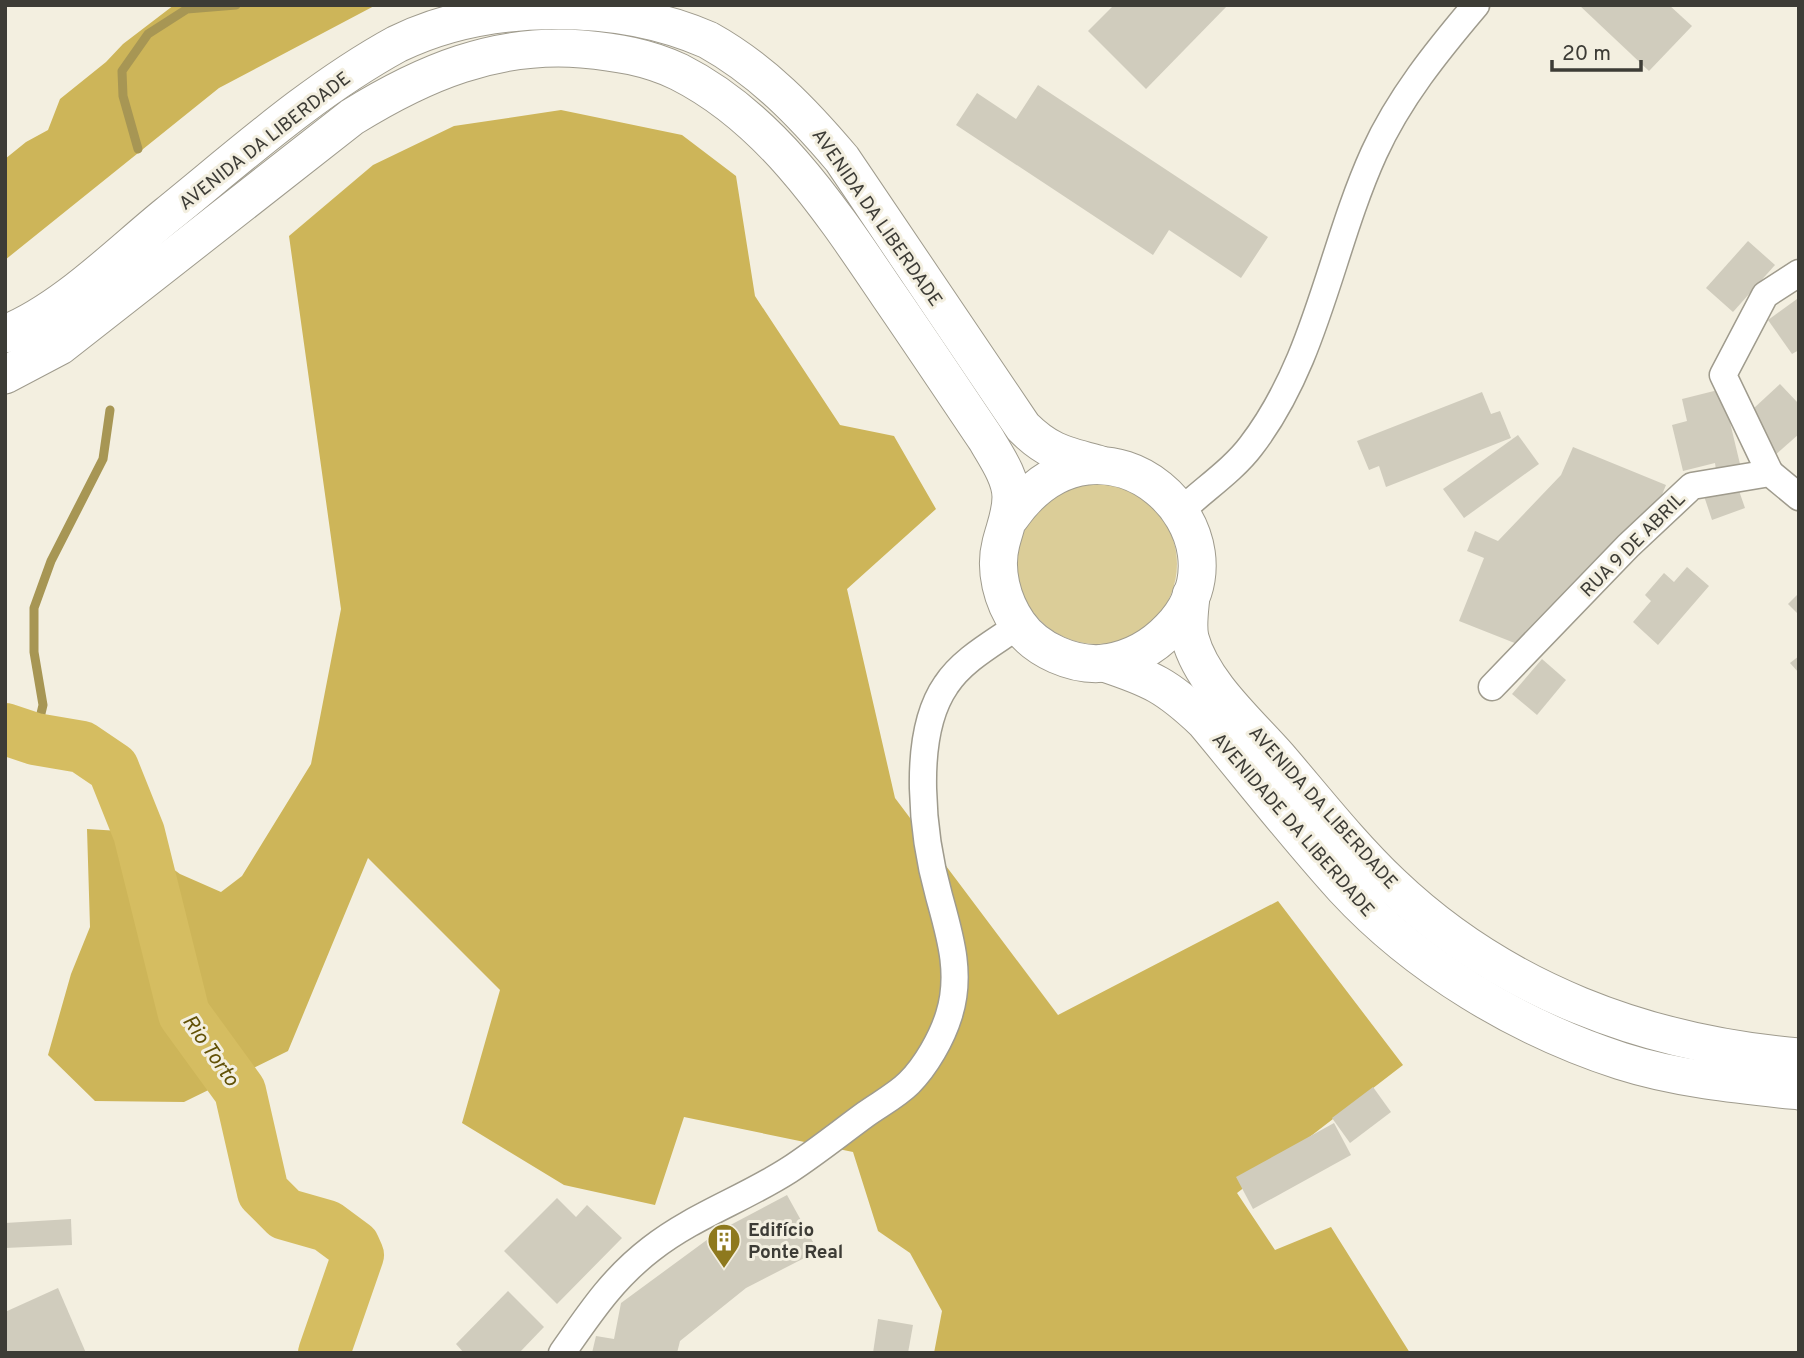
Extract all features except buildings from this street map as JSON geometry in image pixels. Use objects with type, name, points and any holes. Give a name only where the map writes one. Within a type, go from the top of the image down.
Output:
[{"type":"main road","name":"AVENIDA DA LIBERDADE","points":[[5,334],[59,303],[307,102],[397,44],[426,30],[513,8],[609,8],[659,19],[708,40],[769,81],[842,159],[1023,427],[1043,446],[1057,454],[1102,465]]},
{"type":"main road","name":"AVENIDA DA LIBERDADE","points":[[5,375],[60,346],[352,117],[392,92],[433,72],[476,57],[523,49],[560,47],[622,52],[678,72],[720,97],[759,129],[803,175],[841,225],[986,439],[1011,494],[1010,518]]},
{"type":"main road","points":[[1102,465],[1133,471],[1147,478],[1181,511],[1195,552],[1191,596],[1178,621],[1158,642],[1133,657],[1104,663],[1080,662],[1057,655],[1036,642],[1019,625],[1005,600],[999,573],[1000,545],[1010,518],[1026,495],[1048,478],[1074,468],[1102,465]]},
{"type":"main road","name":"AVENIDA DA LIBERDADE","points":[[1191,596],[1190,638],[1199,659],[1220,690],[1357,849],[1410,901],[1467,947],[1526,982],[1624,1023],[1716,1046],[1799,1057]]},
{"type":"main road","name":"AVENIDADE DA LIBERDADE","points":[[1104,663],[1152,679],[1180,699],[1204,721],[1345,889],[1389,930],[1485,1000],[1535,1026],[1622,1062],[1721,1082],[1799,1091]]},
{"type":"street","points":[[1181,511],[1250,448],[1275,411],[1293,379],[1307,344],[1350,212],[1374,153],[1400,103],[1476,5]]},
{"type":"street","points":[[1799,273],[1765,295],[1723,374],[1770,473],[1799,497]]},
{"type":"street","name":"RUA 9 DE ABRIL","points":[[1492,687],[1628,546],[1692,486],[1770,473]]},
{"type":"street","points":[[562,1353],[607,1288],[652,1249],[691,1223],[788,1171],[909,1083],[935,1046],[950,1015],[956,973],[952,942],[934,880],[924,825],[923,791],[930,719],[946,685],[960,668],[1019,625]]},
{"type":"shaded area","points":[[174,5],[376,5],[219,88],[5,260],[5,159],[26,142],[48,130],[60,99],[106,62],[123,44]]},
{"type":"shaded area","points":[[561,110],[682,135],[736,176],[755,296],[840,425],[894,436],[936,509],[847,589],[895,798],[1058,1015],[1278,901],[1403,1065],[1237,1193],[1275,1250],[1331,1227],[1410,1353],[934,1353],[942,1311],[910,1253],[878,1231],[853,1152],[684,1117],[655,1205],[564,1185],[462,1123],[500,990],[368,858],[288,1051],[184,1102],[95,1101],[48,1055],[71,974],[90,927],[87,829],[120,831],[180,874],[221,892],[242,876],[311,764],[341,609],[289,236],[373,165],[454,126]]},
{"type":"shaded area","points":[[1097,484],[1128,490],[1154,507],[1171,533],[1177,564],[1171,595],[1154,621],[1128,638],[1097,644],[1066,638],[1040,621],[1023,595],[1017,564],[1023,533],[1040,507],[1066,490]]},
{"type":"waterway","points":[[138,149],[123,96],[122,71],[148,34],[187,9],[236,5]]},
{"type":"waterway","points":[[35,739],[43,705],[34,652],[34,608],[51,561],[103,459],[110,410]]},
{"type":"waterway","name":"Rio Torto","points":[[5,729],[35,739],[82,747],[113,768],[139,833],[184,1014],[240,1091],[263,1192],[285,1214],[327,1226],[354,1246],[358,1255],[324,1353]]},
{"type":"place","name":"Edifício Ponte Real","points":[[724,1270]]}]
